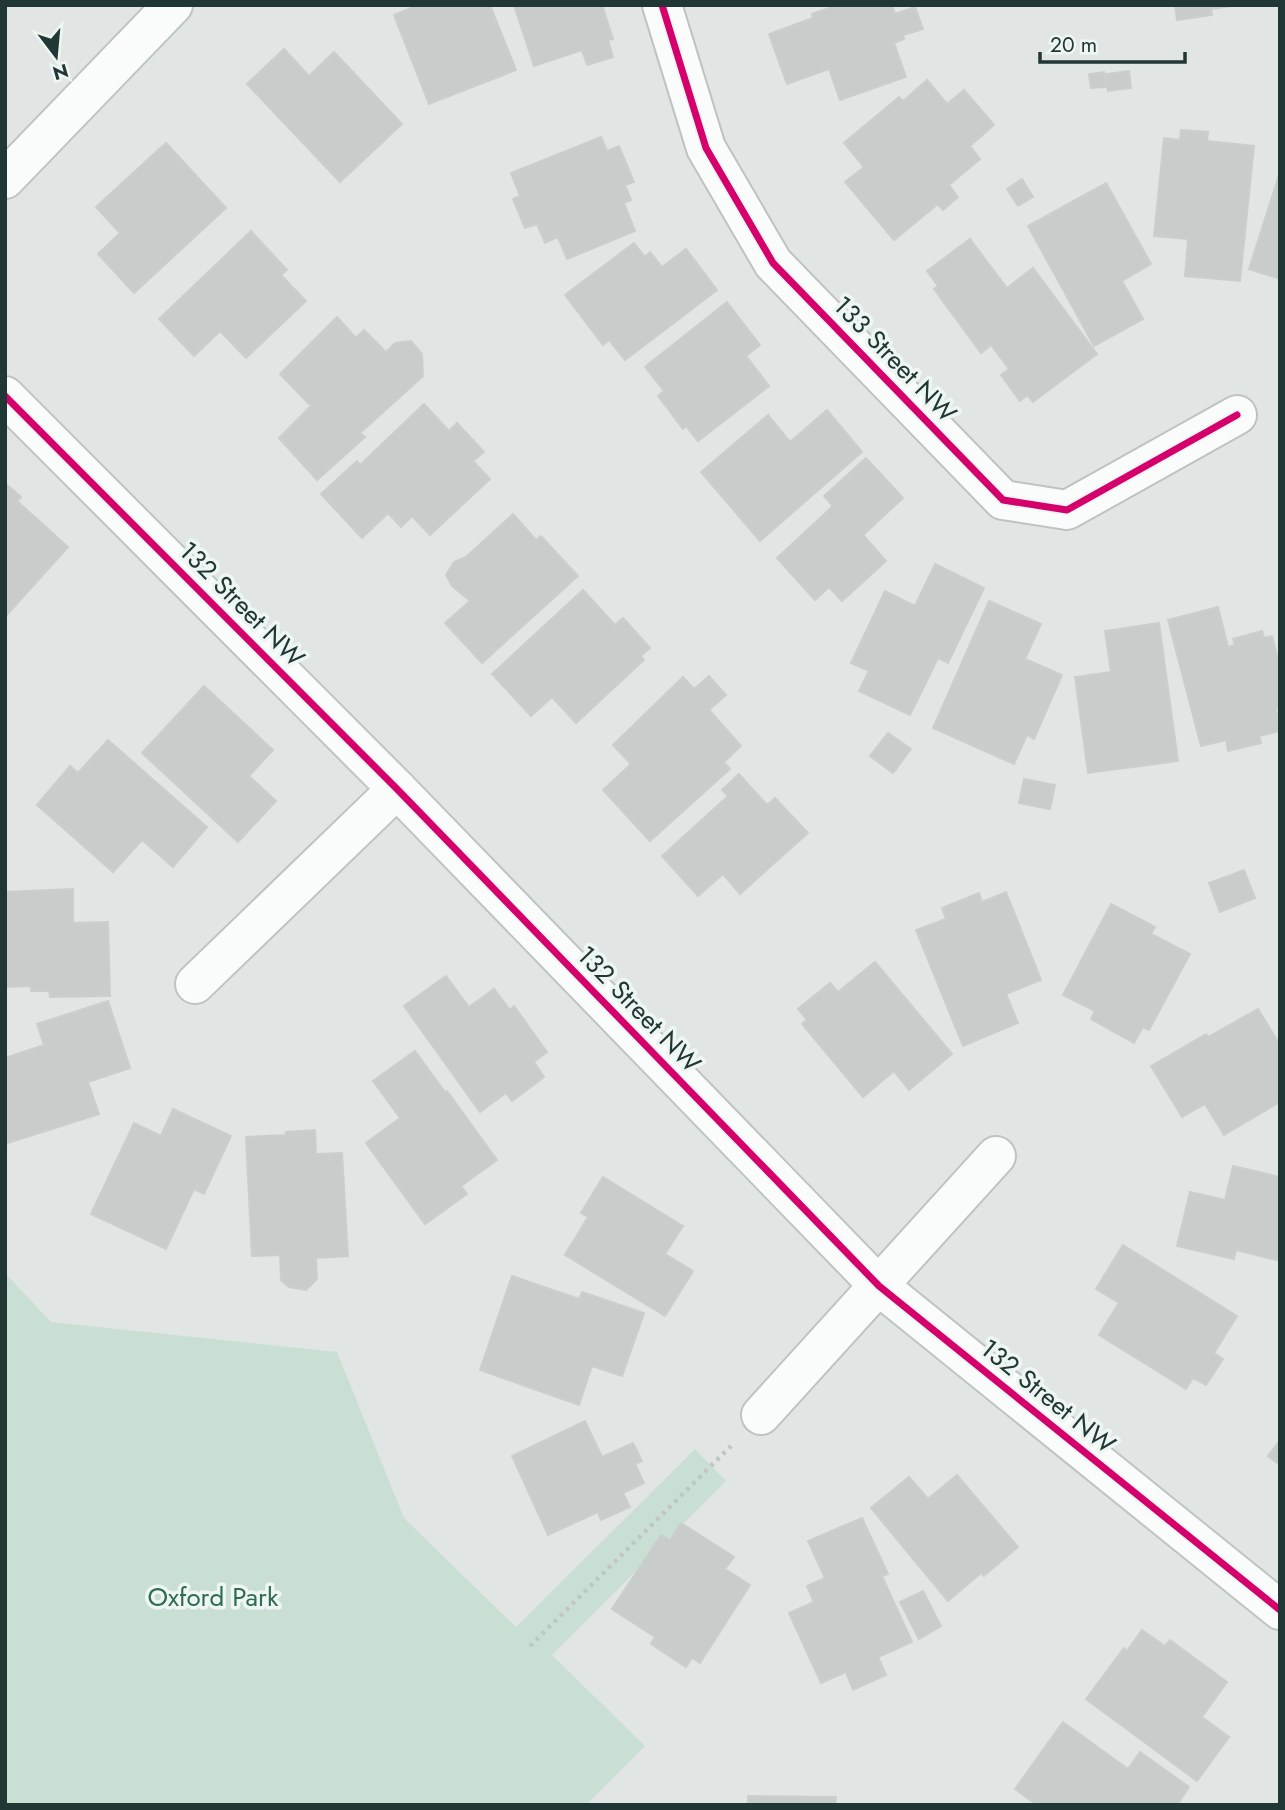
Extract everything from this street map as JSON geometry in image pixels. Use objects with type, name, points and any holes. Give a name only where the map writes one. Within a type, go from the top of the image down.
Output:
[{"type":"street","points":[[5,179],[173,5]]},
{"type":"street","name":"133 Street NW","points":[[662,5],[706,148],[774,263],[1003,500],[1067,510],[1237,415]]},
{"type":"street","name":"132 Street NW","points":[[5,396],[397,789],[879,1286],[1280,1610]]},
{"type":"street","points":[[195,984],[397,789]]},
{"type":"street","points":[[761,1415],[996,1156]]},
{"type":"path","points":[[530,1646],[761,1415]]},
{"type":"green space","name":"Oxford Park","points":[[5,1273],[51,1322],[337,1352],[404,1518],[516,1627],[695,1449],[726,1481],[552,1655],[645,1746],[586,1805],[5,1805]]},
{"type":"building","points":[[418,5],[490,5],[516,70],[429,104],[394,15]]},
{"type":"building","points":[[514,5],[602,5],[613,39],[608,40],[613,57],[587,65],[582,50],[534,66]]},
{"type":"building","points":[[838,5],[892,5],[895,14],[915,7],[923,29],[903,35],[904,39],[894,43],[906,77],[840,100],[829,69],[787,84],[769,34],[813,18],[812,14]]},
{"type":"building","points":[[1175,5],[1238,5],[1211,9],[1212,15],[1177,20]]},
{"type":"building","points":[[284,49],[309,76],[334,52],[402,124],[340,182],[247,84]]},
{"type":"building","points":[[1129,71],[1131,88],[1108,91],[1106,74]]},
{"type":"building","points":[[1104,72],[1106,87],[1091,88],[1089,74]]},
{"type":"building","points":[[927,80],[947,104],[964,90],[994,125],[970,146],[980,159],[949,185],[958,197],[943,210],[938,204],[894,240],[845,182],[864,167],[844,143],[899,97],[903,101]]},
{"type":"building","points":[[1181,130],[1208,132],[1207,141],[1254,146],[1240,281],[1185,276],[1188,239],[1154,236],[1164,138],[1180,140]]},
{"type":"building","points":[[601,137],[607,151],[619,146],[634,182],[625,185],[631,200],[624,203],[635,231],[567,259],[558,237],[545,243],[537,224],[525,228],[513,199],[520,196],[511,173]]},
{"type":"building","points":[[166,143],[226,208],[134,293],[98,254],[120,233],[96,207]]},
{"type":"building","points":[[1280,172],[1280,279],[1249,269]]},
{"type":"building","points":[[1022,179],[1033,197],[1018,206],[1007,189]]},
{"type":"building","points":[[1106,183],[1151,264],[1122,281],[1143,319],[1094,346],[1028,226]]},
{"type":"building","points":[[251,231],[287,270],[281,275],[306,301],[246,358],[220,331],[194,356],[159,319]]},
{"type":"building","points":[[970,239],[1007,288],[1033,268],[1097,354],[1033,402],[1027,395],[1020,401],[1001,375],[1009,369],[991,345],[981,353],[934,289],[938,286],[927,271]]},
{"type":"building","points":[[634,243],[645,257],[650,252],[662,267],[686,249],[717,290],[625,360],[609,340],[603,345],[565,295]]},
{"type":"building","points":[[727,302],[760,345],[746,356],[769,386],[698,441],[686,426],[683,429],[658,396],[664,391],[645,367]]},
{"type":"building","points":[[337,317],[356,338],[364,330],[386,352],[395,343],[411,341],[422,354],[423,376],[360,433],[365,437],[317,480],[279,438],[311,406],[280,374]]},
{"type":"building","points":[[424,404],[449,431],[457,423],[484,452],[473,461],[490,479],[430,535],[412,516],[401,527],[388,513],[362,538],[321,494],[357,461],[360,465]]},
{"type":"building","points":[[827,410],[862,452],[760,541],[701,472],[768,415],[790,442]]},
{"type":"building","points":[[866,458],[903,498],[863,535],[886,561],[842,601],[829,587],[815,600],[777,558],[833,506],[824,496]]},
{"type":"building","points":[[5,483],[21,497],[17,501],[68,547],[5,617]]},
{"type":"building","points":[[513,514],[536,540],[541,536],[578,576],[482,663],[445,623],[470,601],[452,586],[446,575],[454,562],[466,557]]},
{"type":"building","points":[[935,564],[984,588],[948,663],[938,658],[910,715],[859,691],[869,671],[851,663],[885,591],[915,606]]},
{"type":"building","points":[[583,590],[615,625],[623,618],[650,648],[641,656],[644,660],[576,723],[552,697],[531,716],[492,674]]},
{"type":"building","points":[[989,601],[1041,624],[1025,659],[1062,675],[1034,739],[1027,735],[1014,764],[933,728]]},
{"type":"building","points":[[1218,607],[1228,647],[1235,645],[1233,639],[1262,631],[1264,638],[1272,636],[1280,668],[1280,708],[1276,708],[1280,731],[1259,736],[1261,743],[1228,751],[1226,740],[1201,746],[1168,620]]},
{"type":"building","points":[[1159,623],[1178,761],[1088,773],[1075,677],[1111,672],[1105,631]]},
{"type":"building","points":[[709,676],[726,695],[709,710],[741,746],[724,762],[730,769],[650,841],[603,790],[631,764],[613,745],[683,677],[694,689]]},
{"type":"building","points":[[204,686],[273,750],[249,776],[276,801],[238,842],[142,753]]},
{"type":"building","points":[[888,733],[911,749],[893,773],[870,756]]},
{"type":"building","points":[[108,740],[207,827],[173,867],[142,840],[113,872],[37,805],[70,766],[78,773]]},
{"type":"building","points":[[739,774],[767,805],[775,798],[808,833],[740,894],[723,874],[698,896],[662,856],[728,796],[722,790]]},
{"type":"building","points":[[1024,779],[1055,785],[1050,809],[1019,803]]},
{"type":"building","points":[[1244,870],[1255,898],[1220,912],[1209,883]]},
{"type":"building","points":[[73,889],[73,923],[108,922],[110,996],[50,997],[49,991],[31,991],[31,986],[5,987],[5,892]]},
{"type":"building","points":[[1006,892],[1041,980],[1006,994],[1018,1023],[963,1046],[916,930],[946,919],[942,908],[979,893],[982,902]]},
{"type":"building","points":[[1111,904],[1155,927],[1151,934],[1190,954],[1149,1030],[1143,1027],[1134,1043],[1091,1019],[1095,1011],[1063,995]]},
{"type":"building","points":[[875,962],[952,1054],[909,1090],[894,1071],[863,1097],[802,1024],[807,1020],[798,1009],[830,983],[838,992]]},
{"type":"building","points":[[446,976],[469,1007],[494,989],[510,1010],[514,1006],[547,1052],[534,1062],[544,1077],[512,1101],[506,1093],[480,1112],[404,1006]]},
{"type":"building","points":[[108,1001],[130,1068],[88,1082],[99,1114],[5,1144],[5,1058],[44,1045],[37,1024]]},
{"type":"building","points":[[1258,1009],[1280,1045],[1280,1102],[1224,1135],[1205,1104],[1182,1117],[1151,1066],[1206,1034],[1208,1037]]},
{"type":"building","points":[[415,1051],[497,1160],[461,1186],[467,1194],[425,1224],[366,1143],[400,1118],[373,1081]]},
{"type":"building","points":[[173,1109],[231,1136],[204,1194],[194,1189],[166,1249],[91,1214],[134,1123],[161,1136]]},
{"type":"building","points":[[315,1130],[316,1154],[342,1153],[348,1256],[316,1258],[317,1279],[306,1290],[289,1287],[281,1280],[280,1255],[252,1256],[246,1137]]},
{"type":"building","points":[[1233,1166],[1280,1177],[1280,1261],[1236,1250],[1234,1259],[1177,1246],[1190,1192],[1225,1200]]},
{"type":"building","points":[[603,1177],[683,1226],[665,1254],[693,1271],[665,1316],[565,1255],[588,1217],[581,1213]]},
{"type":"building","points":[[1123,1245],[1237,1316],[1214,1353],[1223,1359],[1206,1385],[1193,1378],[1186,1389],[1099,1335],[1119,1303],[1096,1289]]},
{"type":"building","points":[[512,1276],[579,1299],[582,1292],[644,1313],[622,1376],[592,1366],[579,1405],[480,1370]]},
{"type":"building","points":[[585,1421],[602,1457],[633,1443],[642,1461],[635,1464],[644,1483],[623,1493],[630,1507],[601,1520],[598,1512],[548,1535],[512,1456]]},
{"type":"building","points":[[1280,1440],[1280,1465],[1268,1456]]},
{"type":"building","points":[[957,1475],[1018,1547],[984,1576],[981,1573],[948,1601],[871,1508],[909,1477],[928,1499]]},
{"type":"building","points":[[862,1518],[888,1574],[882,1576],[912,1642],[878,1657],[886,1675],[853,1690],[846,1672],[821,1683],[789,1613],[814,1602],[807,1586],[825,1578],[808,1541]]},
{"type":"building","points":[[681,1523],[734,1557],[725,1569],[750,1585],[700,1663],[692,1658],[686,1667],[651,1644],[655,1637],[612,1609],[661,1535],[670,1540]]},
{"type":"building","points":[[923,1591],[941,1626],[919,1639],[900,1602]]},
{"type":"building","points":[[1142,1630],[1165,1646],[1170,1640],[1227,1682],[1202,1717],[1229,1737],[1197,1781],[1086,1699],[1124,1648],[1127,1651]]},
{"type":"building","points":[[1063,1722],[1128,1769],[1140,1752],[1189,1787],[1177,1805],[1037,1805],[1015,1789]]},
{"type":"building","points":[[748,1796],[836,1797],[835,1805],[748,1805]]},
{"type":"cycle path","points":[[662,5],[706,148],[773,263],[1003,500],[1067,510],[1237,415]]},
{"type":"cycle path","points":[[5,396],[397,789],[879,1286],[1280,1610]]}]
